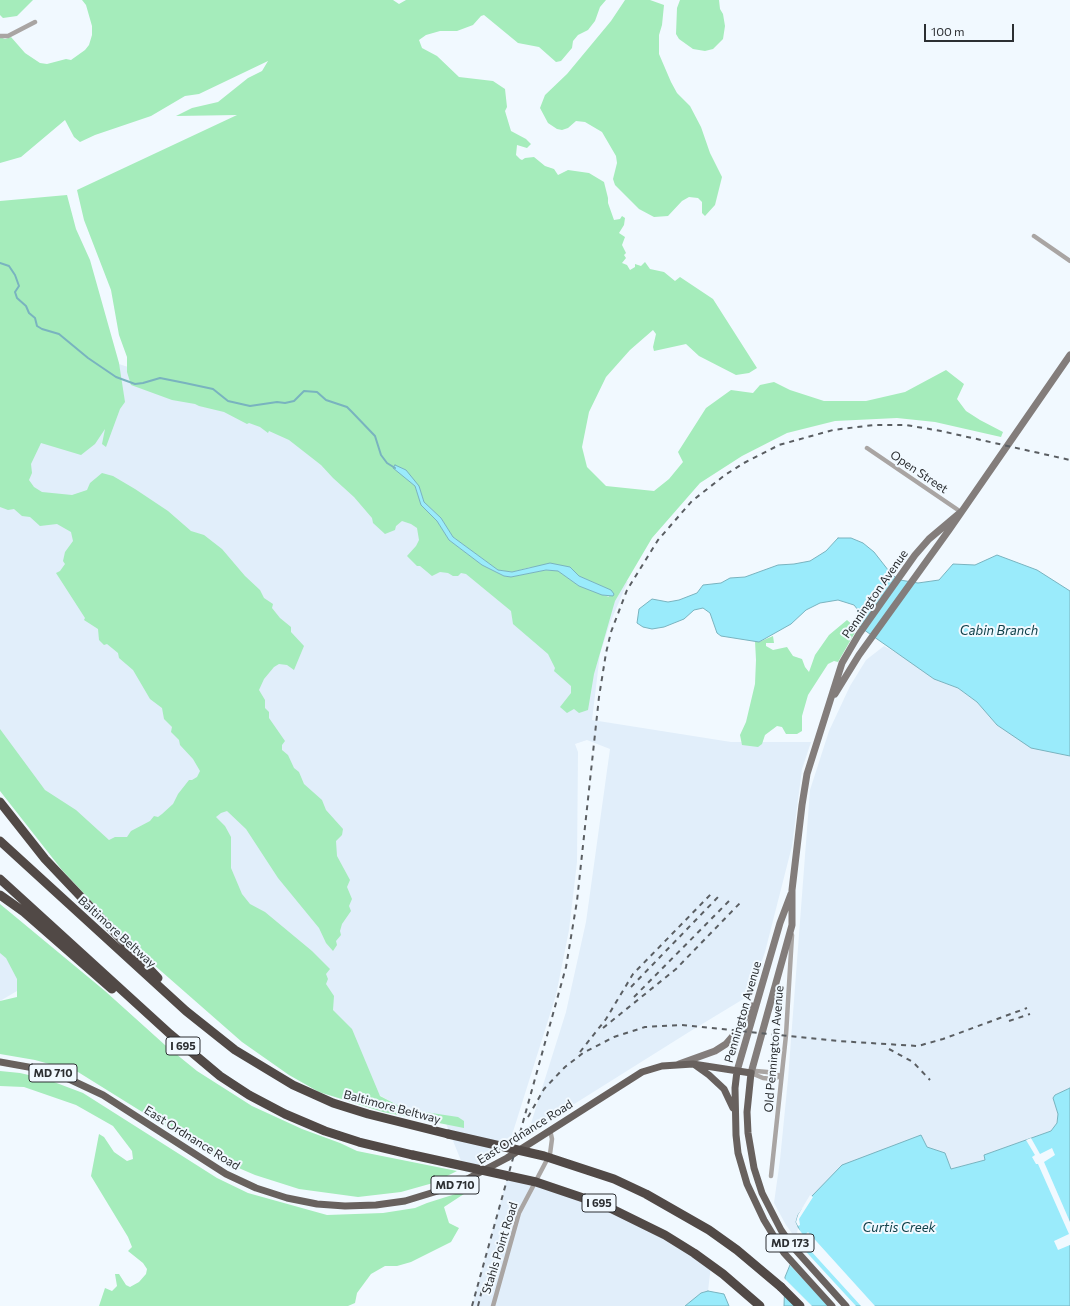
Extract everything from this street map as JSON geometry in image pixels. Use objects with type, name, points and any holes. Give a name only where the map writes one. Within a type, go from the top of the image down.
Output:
[{"type":"highway","points":[[0,802],[45,859],[114,934],[183,1003],[235,1050]]},
{"type":"highway","name":"Baltimore Beltway","points":[[0,841],[186,1011],[235,1050],[293,1085],[333,1103],[368,1114],[544,1156],[601,1175],[646,1194],[678,1211],[736,1250],[765,1273],[800,1306]]},
{"type":"highway","name":"I 695","points":[[0,879],[170,1034],[220,1076],[279,1111],[325,1131],[359,1142],[536,1182],[604,1205],[659,1232],[694,1253],[723,1274],[760,1306]]},
{"type":"highway","points":[[0,894],[24,912],[157,1027],[220,1076]]},
{"type":"main road","name":"Pennington Avenue","points":[[830,703],[869,642],[1070,355]]},
{"type":"main road","name":"Pennington Avenue","points":[[846,1306],[805,1261],[781,1230],[762,1193],[754,1168],[747,1112],[752,1073],[792,925],[792,890],[807,774],[842,663],[859,634],[904,570],[929,539],[961,512]]},
{"type":"main road","name":"Pennington Avenue","points":[[792,890],[780,923],[737,1071],[735,1112],[738,1154],[747,1184],[776,1242],[797,1268],[832,1306]]},
{"type":"main road","points":[[677,1064],[715,1051],[726,1044],[745,1020],[760,992]]},
{"type":"main road","name":"East Ordnance Road","points":[[0,1062],[45,1070],[103,1095],[226,1174],[256,1188],[287,1198],[318,1204],[376,1205],[431,1194],[454,1186],[488,1169],[642,1072],[662,1066],[693,1064],[752,1073]]},
{"type":"main road","points":[[693,1064],[718,1082],[729,1095],[735,1112]]},
{"type":"street","points":[[0,36],[8,36],[35,22]]},
{"type":"street","points":[[1034,236],[1070,261]]},
{"type":"street","name":"Open Street","points":[[867,448],[961,512]]},
{"type":"street","name":"Old Pennington Avenue","points":[[771,1176],[786,1028],[792,925]]},
{"type":"street","name":"East Ordnance Road","points":[[752,1073],[755,1076],[772,1079],[780,1076]]},
{"type":"street","name":"Stahls Point Road","points":[[493,1306],[519,1213],[550,1154],[552,1139],[550,1130]]},
{"type":"shaded area","points":[[98,357],[374,449],[615,585],[628,581],[610,623],[600,654],[592,720],[731,742],[811,742],[802,769],[792,846],[765,952],[750,995],[528,1133],[566,1012],[586,922],[610,749],[587,740],[575,744],[578,752],[577,862],[569,930],[556,995],[512,1135],[501,1153],[466,1173],[445,1121],[412,1113],[357,1083],[0,748],[0,366]]},
{"type":"shaded area","points":[[884,646],[907,659],[934,679],[958,688],[977,702],[997,725],[1070,755],[1070,1088],[1055,1095],[1058,1114],[1057,1123],[1051,1131],[984,1155],[985,1160],[951,1169],[945,1153],[927,1147],[796,1222],[799,1229],[799,1243],[786,1225],[774,1203],[788,1079],[810,790],[829,731],[850,686],[866,660]]},
{"type":"shaded area","points":[[0,945],[39,978],[0,1001]]},
{"type":"shaded area","points":[[507,1179],[604,1205],[711,1265],[708,1291],[701,1293],[685,1306],[472,1306]]},
{"type":"green space","points":[[0,0],[33,0],[17,16],[3,18],[0,15]]},
{"type":"green space","points":[[82,0],[393,0],[399,4],[406,0],[606,0],[600,7],[595,21],[588,30],[578,35],[573,41],[572,48],[561,61],[556,62],[539,47],[518,43],[484,15],[481,16],[473,25],[457,31],[440,31],[426,35],[419,40],[422,48],[437,56],[459,77],[493,81],[505,89],[507,107],[505,111],[511,131],[526,139],[531,144],[527,148],[517,145],[516,155],[520,159],[522,160],[525,158],[534,157],[545,166],[554,169],[558,175],[568,170],[589,173],[604,182],[608,203],[614,220],[620,219],[622,216],[625,218],[624,225],[619,233],[625,237],[622,245],[626,253],[624,255],[626,258],[622,263],[627,265],[630,270],[635,267],[635,264],[641,266],[645,262],[650,269],[664,272],[675,281],[680,277],[713,299],[757,368],[749,373],[736,375],[699,356],[686,344],[654,351],[653,347],[656,334],[653,330],[630,350],[606,377],[589,412],[582,447],[587,467],[606,486],[654,491],[669,479],[683,462],[678,452],[706,408],[731,390],[753,393],[760,385],[774,382],[790,390],[824,401],[866,401],[905,392],[946,370],[964,384],[957,399],[966,411],[1003,432],[1001,437],[935,422],[897,418],[835,421],[787,433],[742,456],[700,483],[652,538],[615,601],[594,674],[588,710],[579,713],[574,709],[567,713],[560,707],[571,693],[571,686],[554,671],[555,668],[548,654],[513,624],[511,611],[466,574],[461,573],[458,576],[453,576],[448,573],[440,572],[432,576],[420,566],[417,566],[407,556],[419,540],[417,528],[402,521],[396,526],[395,530],[385,534],[373,523],[372,518],[354,497],[321,465],[289,440],[269,431],[268,433],[260,427],[249,423],[247,424],[224,412],[195,404],[172,400],[131,385],[127,372],[127,357],[119,335],[111,290],[84,220],[77,190],[237,115],[176,116],[192,108],[218,102],[248,78],[262,71],[268,61],[199,94],[185,96],[151,116],[95,135],[80,142],[74,137],[65,120],[21,157],[0,163],[0,37],[5,39],[11,37],[25,53],[40,63],[47,64],[66,59],[71,60],[85,50],[89,45],[92,35],[92,26],[86,5]],"holes":[[[394,468],[419,486],[424,502],[441,518],[453,537],[498,570],[512,572],[531,567],[570,567],[579,576],[606,588],[609,597],[579,586],[558,571],[546,570],[511,577],[504,576],[482,565],[449,540],[437,521],[421,505],[415,486]]]},
{"type":"green space","points":[[625,0],[650,0],[664,5],[662,25],[659,35],[659,54],[677,93],[690,106],[701,127],[710,153],[722,177],[715,205],[705,216],[702,213],[702,202],[698,198],[689,197],[682,201],[668,216],[654,217],[639,209],[615,185],[613,179],[617,163],[616,156],[602,132],[585,122],[576,121],[568,128],[562,130],[557,129],[548,123],[540,108],[545,95],[567,74],[611,21]]},
{"type":"green space","points":[[680,0],[719,0],[725,26],[723,39],[713,49],[705,51],[693,49],[679,39],[676,34],[677,8]]},
{"type":"green space","points":[[67,195],[76,229],[90,260],[119,363],[125,402],[120,409],[106,447],[102,444],[105,429],[95,444],[81,455],[41,443],[31,464],[32,473],[29,480],[34,487],[42,492],[72,495],[87,490],[90,483],[102,473],[113,476],[135,489],[168,511],[191,531],[204,535],[222,549],[245,576],[260,590],[264,598],[273,604],[272,608],[280,618],[291,627],[291,632],[304,646],[294,670],[287,665],[279,664],[274,667],[264,679],[259,690],[265,700],[265,708],[269,712],[269,718],[285,741],[282,745],[282,750],[288,755],[294,768],[299,772],[304,784],[322,800],[326,810],[343,829],[342,835],[336,841],[337,856],[350,880],[347,887],[352,899],[349,906],[351,911],[342,924],[340,931],[341,935],[336,941],[337,945],[333,951],[326,943],[319,928],[278,878],[246,829],[227,811],[216,817],[225,826],[231,837],[231,868],[242,894],[250,904],[265,912],[312,951],[330,969],[326,974],[328,979],[326,984],[334,996],[333,1010],[352,1029],[380,1096],[405,1109],[458,1117],[464,1121],[464,1128],[383,1112],[319,1092],[289,1075],[242,1042],[137,950],[62,870],[0,791],[0,729],[45,790],[76,810],[109,840],[115,837],[127,837],[131,831],[150,821],[154,816],[158,817],[162,814],[173,804],[178,794],[189,780],[197,777],[200,771],[193,759],[180,745],[179,740],[171,732],[172,727],[164,719],[162,708],[150,699],[133,670],[119,658],[118,653],[107,644],[104,645],[99,640],[98,629],[84,620],[85,618],[56,573],[60,571],[65,564],[63,561],[65,552],[73,541],[71,532],[57,524],[40,526],[30,517],[22,516],[14,509],[8,510],[0,507],[0,201]]},
{"type":"green space","points":[[847,620],[857,629],[838,662],[834,661],[828,664],[808,695],[802,716],[802,731],[797,734],[786,734],[782,727],[777,726],[765,735],[762,744],[758,747],[742,745],[740,735],[746,722],[755,684],[755,641],[759,642],[773,636],[774,643],[766,643],[766,646],[773,650],[787,647],[793,656],[802,659],[809,672],[815,655],[829,635]]},
{"type":"green space","points":[[0,904],[105,991],[165,1045],[197,1071],[252,1106],[302,1129],[357,1151],[457,1171],[433,1183],[401,1192],[358,1197],[299,1189],[255,1175],[234,1166],[229,1166],[78,1072],[35,1060],[0,1054],[0,1001],[17,997],[17,979],[6,958],[0,953]]},
{"type":"green space","points":[[0,1071],[20,1073],[46,1079],[83,1093],[217,1178],[248,1193],[327,1215],[383,1213],[415,1208],[465,1191],[467,1192],[444,1207],[449,1223],[459,1228],[451,1242],[411,1262],[397,1266],[385,1266],[371,1274],[357,1293],[355,1303],[348,1306],[99,1306],[105,1288],[112,1291],[117,1286],[115,1274],[119,1274],[126,1285],[130,1287],[139,1282],[146,1274],[147,1269],[143,1263],[128,1251],[132,1247],[128,1237],[91,1176],[99,1134],[104,1137],[114,1152],[127,1161],[133,1159],[132,1151],[113,1126],[76,1105],[24,1087],[0,1086]]},
{"type":"water","points":[[395,465],[406,470],[419,486],[424,502],[441,518],[453,537],[498,570],[512,572],[550,563],[570,567],[579,576],[611,590],[614,594],[613,596],[602,595],[579,586],[558,571],[546,570],[511,577],[504,576],[482,565],[449,540],[437,521],[421,505],[415,486],[393,468]]},
{"type":"water","name":"Cabin Branch","points":[[838,538],[851,538],[863,543],[874,552],[892,575],[900,580],[918,583],[939,580],[953,564],[975,565],[997,555],[1037,570],[1070,591],[1070,756],[1031,748],[997,725],[977,702],[958,688],[934,679],[860,627],[857,619],[858,610],[854,605],[838,600],[820,603],[806,610],[791,624],[759,642],[721,636],[717,633],[710,613],[703,608],[694,610],[684,619],[664,627],[652,629],[643,627],[637,623],[639,609],[652,599],[668,602],[679,600],[697,593],[703,585],[721,583],[730,578],[745,577],[778,565],[810,561],[826,551]]},
{"type":"water","name":"Curtis Creek","points":[[1070,1088],[1070,1306],[784,1306],[785,1277],[799,1243],[799,1229],[796,1222],[798,1215],[812,1196],[842,1165],[921,1135],[927,1147],[945,1153],[951,1169],[985,1160],[984,1155],[1051,1131],[1057,1123],[1058,1114],[1053,1098],[1055,1095]]},
{"type":"water","points":[[708,1291],[724,1294],[729,1306],[685,1306],[701,1293]]},
{"type":"pier","points":[[1031,1138],[1040,1154],[1052,1148],[1055,1155],[1044,1162],[1070,1222],[1070,1245],[1058,1250],[1054,1241],[1069,1234],[1038,1164],[1036,1164],[1032,1157],[1035,1155],[1026,1140]]},
{"type":"pier","points":[[810,1195],[813,1197],[799,1219],[800,1225],[798,1226],[796,1222],[798,1215]]},
{"type":"pier","points":[[798,1228],[804,1236],[808,1232],[875,1306],[861,1306],[800,1239],[797,1234]]},
{"type":"pier","points":[[797,1242],[856,1306],[828,1306],[788,1263]]},
{"type":"pier","points":[[783,1277],[812,1306],[797,1306],[783,1292]]},
{"type":"waterway","name":"Cabin Branch","points":[[0,263],[9,266],[15,275],[19,286],[15,292],[17,298],[26,306],[29,313],[35,318],[37,326],[59,334],[88,358],[116,377],[135,384],[160,378],[213,389],[228,401],[250,406],[277,402],[285,403],[294,401],[304,391],[317,392],[326,400],[347,407],[375,436],[381,455],[387,463],[395,468]]},
{"type":"railway","points":[[472,1306],[566,967],[577,901],[599,697],[611,632],[627,590],[658,540],[692,501],[725,475],[744,463],[779,445],[833,430],[874,425],[906,425],[941,431],[1070,460]]},
{"type":"railway","points":[[580,1052],[606,1019],[633,974],[711,894]]},
{"type":"railway","points":[[631,987],[719,896]]},
{"type":"railway","points":[[634,997],[731,899]]},
{"type":"railway","points":[[603,1028],[676,969],[740,903]]},
{"type":"railway","points":[[528,1117],[544,1089],[565,1067],[583,1053],[614,1037],[645,1027],[682,1025],[838,1041],[918,1046],[943,1039],[1027,1008]]},
{"type":"railway","points":[[1009,1021],[1030,1014]]},
{"type":"railway","points":[[889,1049],[913,1062],[930,1080]]},
{"type":"railway","points":[[478,1306],[482,1290]]}]
